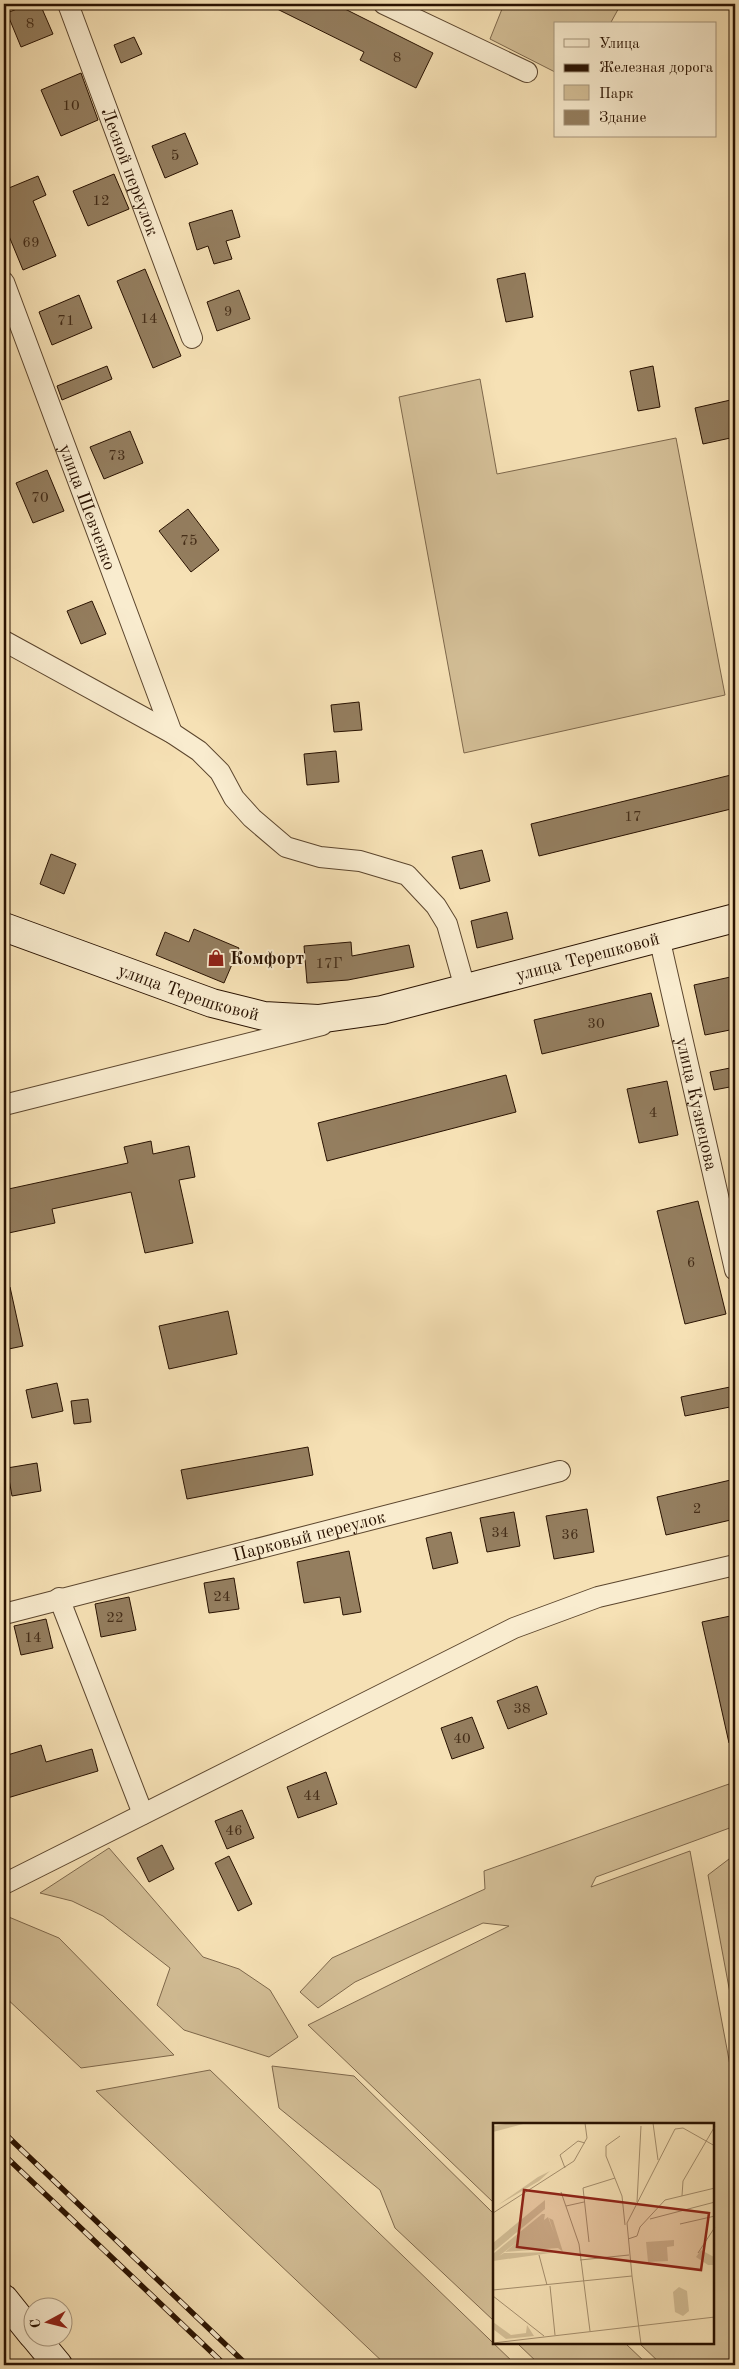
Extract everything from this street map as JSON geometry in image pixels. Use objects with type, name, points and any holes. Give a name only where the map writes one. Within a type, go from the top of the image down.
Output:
[{"type":"main road","name":"улица Терешковой","points":[[4,927],[212,1002],[264,1016],[318,1019],[382,1010],[735,918]]},
{"type":"main road","points":[[4,2299],[22,2321]]},
{"type":"main road","points":[[42,2346],[58,2365]]},
{"type":"street","name":"Лесной переулок","points":[[68,4],[192,338]]},
{"type":"street","points":[[384,4],[527,72]]},
{"type":"street","name":"улица Шевченко","points":[[4,282],[172,732]]},
{"type":"street","points":[[4,641],[172,732],[199,751],[220,772],[234,798],[252,818],[286,847],[320,857],[360,861],[407,875],[436,906],[448,924],[465,988]]},
{"type":"street","name":"улица Кузнецова","points":[[659,937],[735,1270]]},
{"type":"street","name":"улица Терешковой","points":[[4,1105],[382,1010]]},
{"type":"street","name":"Парковый переулок","points":[[4,1614],[59,1598],[560,1471]]},
{"type":"street","points":[[4,1884],[514,1628],[598,1597],[735,1565]]},
{"type":"street","points":[[59,1598],[143,1814]]},
{"type":"green space","points":[[504,4],[621,4],[611,22],[554,22],[554,71],[490,39]]},
{"type":"green space","points":[[480,379],[497,474],[676,438],[725,695],[464,753],[399,397]]},
{"type":"green space","points":[[729,1784],[735,1811],[735,1826],[596,1877],[591,1887],[690,1851],[735,2092],[735,2365],[662,2365],[640,2344],[714,2344],[714,2123],[493,2123],[493,2202],[308,2025],[509,1926],[483,1923],[355,1982],[318,2008],[300,1992],[332,1958],[485,1889],[484,1871]]},
{"type":"green space","points":[[109,1848],[203,1957],[239,1969],[270,1990],[298,2037],[269,2057],[184,2030],[157,2005],[170,1968],[103,1916],[72,1901],[40,1893]]},
{"type":"green space","points":[[729,1859],[735,1863],[735,2020],[708,1875]]},
{"type":"green space","points":[[4,1915],[59,1938],[174,2055],[81,2068],[4,1996]]},
{"type":"green space","points":[[272,2066],[354,2076],[493,2213],[493,2320],[395,2228],[380,2190],[279,2108]]},
{"type":"green space","points":[[210,2070],[516,2365],[386,2365],[96,2091]]},
{"type":"green space","points":[[518,2344],[626,2344],[648,2365],[540,2365]]},
{"type":"building","points":[[29,4],[40,4],[53,34],[21,47],[7,13]]},
{"type":"building","points":[[267,4],[335,4],[433,53],[416,88],[360,60],[364,52]]},
{"type":"building","points":[[134,37],[142,54],[121,63],[114,45]]},
{"type":"building","points":[[81,73],[98,120],[61,136],[41,90]]},
{"type":"building","points":[[185,133],[198,164],[165,178],[152,146]]},
{"type":"building","points":[[114,174],[129,209],[88,226],[73,191]]},
{"type":"building","points":[[38,176],[46,195],[33,201],[56,256],[23,270],[4,224],[4,190]]},
{"type":"building","points":[[232,210],[240,237],[226,241],[232,259],[214,264],[208,246],[197,250],[189,223]]},
{"type":"building","points":[[145,269],[181,356],[153,368],[117,281]]},
{"type":"building","points":[[525,273],[533,317],[506,322],[497,279]]},
{"type":"building","points":[[239,290],[250,319],[217,331],[207,302]]},
{"type":"building","points":[[79,295],[92,328],[52,345],[39,312]]},
{"type":"building","points":[[107,366],[112,379],[62,400],[57,386]]},
{"type":"building","points":[[653,366],[660,407],[638,411],[630,371]]},
{"type":"building","points":[[735,399],[735,437],[703,444],[695,408]]},
{"type":"building","points":[[130,431],[143,463],[104,479],[90,447]]},
{"type":"building","points":[[47,470],[64,511],[33,523],[16,483]]},
{"type":"building","points":[[188,509],[219,550],[191,572],[159,531]]},
{"type":"building","points":[[92,601],[106,634],[81,644],[67,611]]},
{"type":"building","points":[[359,702],[362,730],[334,732],[331,705]]},
{"type":"building","points":[[336,751],[339,782],[307,785],[304,754]]},
{"type":"building","points":[[735,774],[735,808],[539,856],[531,824]]},
{"type":"building","points":[[482,850],[490,881],[460,889],[452,857]]},
{"type":"building","points":[[51,854],[76,864],[64,894],[40,884]]},
{"type":"building","points":[[507,912],[513,939],[477,948],[471,921]]},
{"type":"building","points":[[194,929],[239,948],[224,983],[156,955],[165,932],[189,942]]},
{"type":"building","points":[[351,942],[352,956],[409,945],[414,967],[348,980],[307,983],[304,946]]},
{"type":"building","points":[[735,976],[735,1029],[705,1035],[694,985]]},
{"type":"building","points":[[651,993],[659,1026],[542,1054],[534,1020]]},
{"type":"building","points":[[735,1067],[735,1086],[714,1090],[710,1072]]},
{"type":"building","points":[[506,1075],[516,1112],[327,1161],[318,1123]]},
{"type":"building","points":[[667,1081],[678,1135],[639,1143],[627,1089]]},
{"type":"building","points":[[151,1141],[153,1154],[189,1146],[195,1177],[179,1180],[193,1243],[145,1253],[131,1192],[52,1209],[55,1223],[4,1234],[4,1190],[128,1163],[124,1147]]},
{"type":"building","points":[[698,1201],[726,1314],[685,1324],[657,1211]]},
{"type":"building","points":[[4,1287],[10,1287],[23,1346],[4,1350]]},
{"type":"building","points":[[228,1311],[237,1354],[169,1369],[159,1326]]},
{"type":"building","points":[[57,1383],[63,1411],[32,1418],[26,1390]]},
{"type":"building","points":[[735,1386],[735,1406],[685,1416],[681,1397]]},
{"type":"building","points":[[88,1399],[91,1422],[74,1424],[71,1401]]},
{"type":"building","points":[[308,1447],[313,1475],[187,1499],[181,1470]]},
{"type":"building","points":[[37,1463],[41,1491],[12,1496],[7,1468]]},
{"type":"building","points":[[735,1479],[735,1519],[666,1535],[657,1497]]},
{"type":"building","points":[[587,1509],[594,1552],[554,1559],[546,1516]]},
{"type":"building","points":[[514,1512],[520,1546],[487,1552],[480,1518]]},
{"type":"building","points":[[451,1532],[458,1563],[433,1569],[426,1538]]},
{"type":"building","points":[[349,1551],[361,1612],[343,1615],[340,1597],[304,1603],[297,1562]]},
{"type":"building","points":[[234,1578],[239,1609],[209,1613],[204,1583]]},
{"type":"building","points":[[129,1597],[136,1630],[101,1637],[95,1604]]},
{"type":"building","points":[[735,1615],[735,1742],[729,1743],[702,1622]]},
{"type":"building","points":[[46,1619],[53,1648],[21,1655],[14,1626]]},
{"type":"building","points":[[537,1686],[547,1714],[508,1729],[497,1701]]},
{"type":"building","points":[[472,1717],[484,1748],[452,1759],[441,1728]]},
{"type":"building","points":[[41,1745],[46,1762],[92,1749],[98,1771],[4,1799],[4,1756]]},
{"type":"building","points":[[326,1772],[337,1804],[298,1818],[287,1787]]},
{"type":"building","points":[[242,1810],[254,1838],[227,1849],[215,1821]]},
{"type":"building","points":[[162,1845],[174,1869],[149,1882],[137,1858]]},
{"type":"building","points":[[229,1856],[252,1904],[238,1911],[215,1863]]},
{"type":"railway","points":[[4,2133],[247,2365]]},
{"type":"railway","points":[[4,2155],[225,2365]]},
{"type":"place","name":"Комфорт","points":[[216,958]]}]
